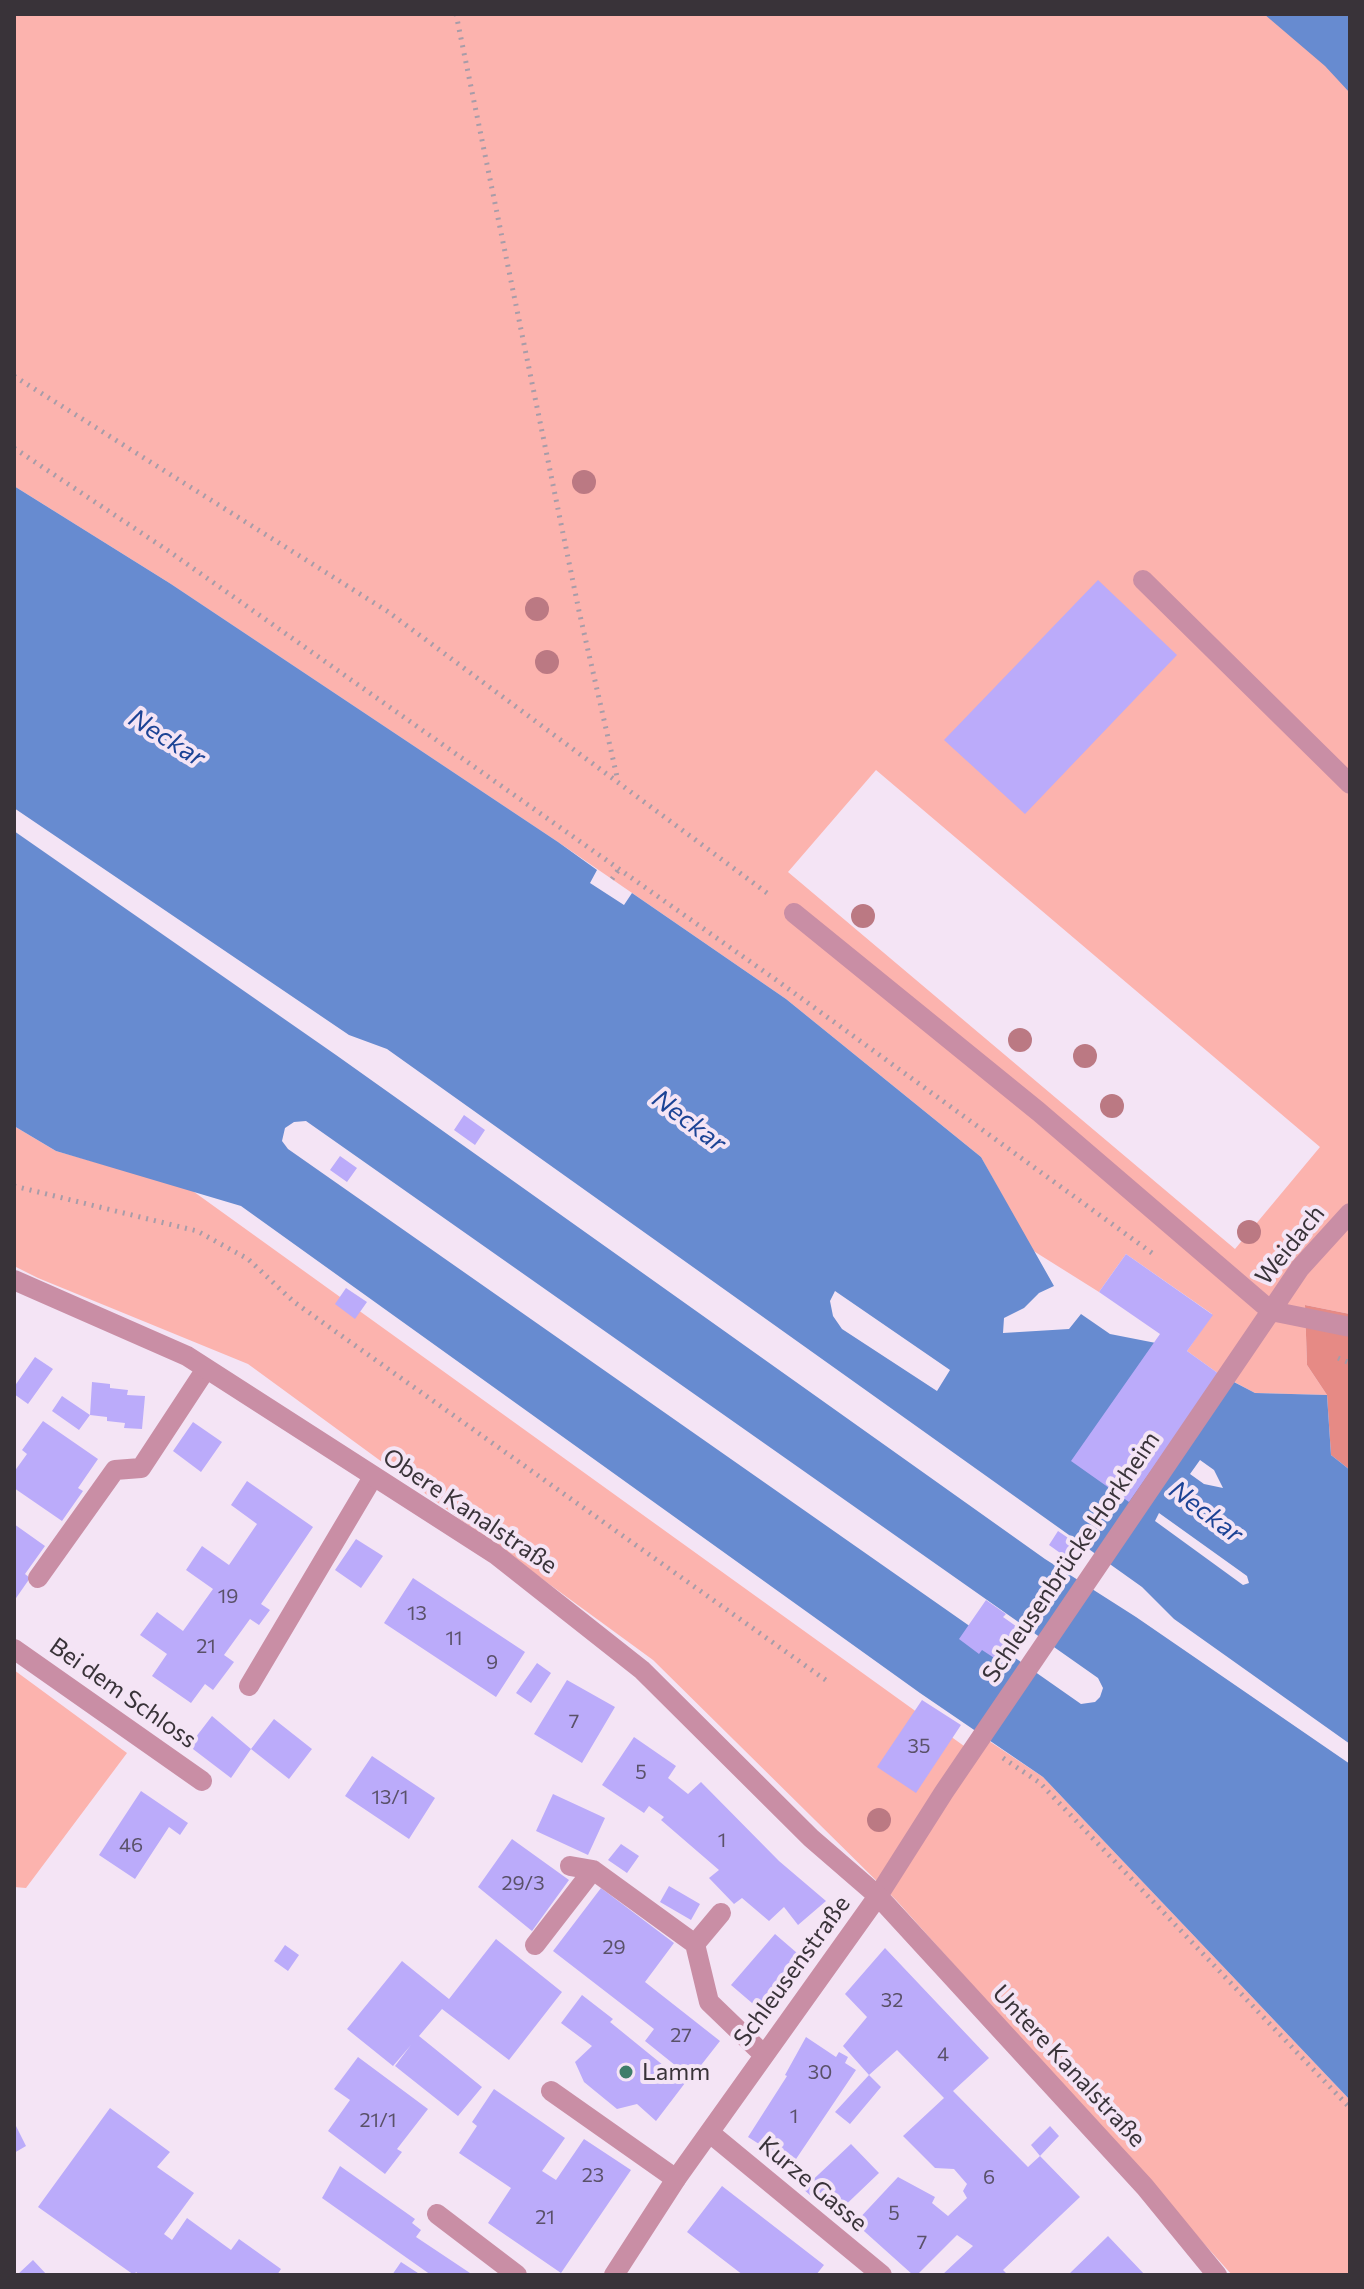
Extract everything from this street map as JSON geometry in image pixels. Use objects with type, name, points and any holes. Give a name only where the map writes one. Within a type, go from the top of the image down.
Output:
[{"type":"street","points":[[1143,580],[1350,784]]},
{"type":"street","points":[[794,913],[1039,1112],[1271,1311],[1350,1327]]},
{"type":"street","name":"Weidach","points":[[1242,1352],[1300,1268],[1350,1213]]},
{"type":"street","name":"Obere Kanalstraße","points":[[14,1280],[187,1356],[495,1554],[642,1670],[811,1838],[878,1896]]},
{"type":"street","name":"Schleusenbrücke Horkheim","points":[[878,1896],[944,1792],[1242,1352]]},
{"type":"street","points":[[38,1578],[115,1470],[141,1468],[206,1369]]},
{"type":"street","points":[[249,1686],[373,1477]]},
{"type":"street","name":"Bei dem Schloss","points":[[14,1649],[202,1781]]},
{"type":"street","points":[[570,1866],[593,1870],[695,1944],[709,2002],[764,2055]]},
{"type":"street","points":[[535,1945],[593,1870]]},
{"type":"street","name":"Schleusenstraße","points":[[614,2275],[676,2179],[878,1896]]},
{"type":"street","name":"Untere Kanalstraße","points":[[878,1896],[1145,2187],[1217,2275]]},
{"type":"street","points":[[695,1944],[721,1913]]},
{"type":"street","points":[[551,2091],[676,2179]]},
{"type":"street","name":"Kurze Gasse","points":[[710,2133],[882,2275]]},
{"type":"street","points":[[437,2214],[517,2275]]},
{"type":"path","points":[[456,14],[579,611],[618,782]]},
{"type":"path","points":[[14,376],[387,611],[794,913]]},
{"type":"path","points":[[14,448],[170,552],[779,982],[1159,1258]]},
{"type":"path","points":[[612,879],[619,869]]},
{"type":"path","points":[[14,1186],[197,1231],[248,1259],[294,1302],[827,1681]]},
{"type":"path","points":[[1324,1353],[1350,1363]]},
{"type":"path","points":[[994,1752],[1040,1783],[1350,2108]]},
{"type":"shaded area","points":[[14,14],[1350,14],[1350,1314],[1305,1305],[1307,1365],[1327,1395],[1255,1393],[1219,1374],[1187,1351],[1212,1314],[1126,1254],[1099,1292],[1032,1250],[981,1157],[786,999],[558,842],[171,584],[14,486]],"holes":[[[876,770],[1320,1147],[1235,1249],[788,872]]]},
{"type":"shaded area","points":[[14,1126],[56,1151],[190,1189],[964,1746],[974,1731],[1043,1777],[1350,2100],[1350,2275],[1232,2275],[896,1900],[653,1660],[248,1364],[14,1266]]},
{"type":"shaded area","points":[[1305,1305],[1350,1314],[1350,1470],[1331,1455],[1327,1395],[1307,1365]]},
{"type":"shaded area","points":[[14,1670],[127,1753],[26,1888],[14,1887]]},
{"type":"water","points":[[1264,14],[1350,14],[1350,93],[1325,66]]},
{"type":"water","name":"Neckar","points":[[14,486],[171,584],[558,842],[597,870],[590,883],[624,905],[632,893],[786,999],[981,1157],[1054,1286],[1004,1318],[1003,1333],[1069,1329],[1081,1314],[1110,1334],[1161,1344],[1255,1393],[1327,1395],[1331,1455],[1350,1470],[1350,1744],[1174,1619],[1142,1587],[387,1049],[349,1035],[14,808]],"holes":[[[835,1291],[950,1370],[937,1391],[842,1329],[833,1316],[830,1301]],[[1200,1460],[1214,1470],[1223,1488],[1204,1484],[1190,1474]],[[1159,1513],[1247,1576],[1249,1583],[1243,1585],[1155,1521]]]},
{"type":"water","points":[[14,831],[336,1055],[1045,1559],[1136,1617],[1350,1764],[1350,2100],[1043,1777],[920,1693],[241,1206],[56,1151],[14,1126]],"holes":[[[306,1121],[1098,1678],[1103,1688],[1100,1697],[1095,1702],[1081,1704],[288,1149],[282,1141],[285,1128],[294,1122]]]},
{"type":"building","points":[[1098,580],[1177,655],[1025,814],[944,740]]},
{"type":"building","points":[[464,1115],[485,1130],[475,1145],[454,1130]]},
{"type":"building","points":[[340,1156],[357,1168],[347,1182],[330,1170]]},
{"type":"building","points":[[1126,1254],[1213,1315],[1187,1351],[1219,1374],[1129,1502],[1071,1461],[1160,1334],[1099,1292]]},
{"type":"building","points":[[346,1288],[367,1302],[355,1319],[335,1304]]},
{"type":"building","points":[[35,1357],[53,1369],[28,1404],[14,1394],[14,1387]]},
{"type":"building","points":[[92,1382],[128,1390],[127,1395],[145,1396],[142,1429],[124,1428],[125,1423],[90,1415]]},
{"type":"building","points":[[62,1396],[90,1415],[79,1430],[52,1411]]},
{"type":"building","points":[[43,1421],[98,1459],[78,1488],[83,1491],[62,1521],[14,1488],[14,1472],[27,1454],[22,1450]]},
{"type":"building","points":[[193,1422],[222,1442],[201,1472],[173,1451]]},
{"type":"building","points":[[247,1481],[313,1527],[261,1604],[270,1610],[259,1625],[250,1619],[224,1655],[234,1662],[213,1690],[205,1684],[191,1703],[152,1676],[167,1654],[140,1635],[157,1612],[183,1631],[213,1589],[186,1570],[202,1546],[229,1565],[257,1524],[231,1505]]},
{"type":"building","points":[[14,1524],[45,1546],[25,1574],[30,1578],[14,1601]]},
{"type":"building","points":[[1058,1531],[1080,1546],[1070,1560],[1049,1545]]},
{"type":"building","points":[[356,1539],[383,1556],[361,1588],[335,1570]]},
{"type":"building","points":[[413,1578],[525,1652],[496,1697],[384,1623]]},
{"type":"building","points":[[986,1600],[1030,1636],[1008,1667],[982,1650],[979,1654],[959,1639]]},
{"type":"building","points":[[537,1663],[551,1673],[531,1703],[516,1693]]},
{"type":"building","points":[[567,1680],[615,1707],[582,1763],[534,1734]]},
{"type":"building","points":[[922,1700],[961,1725],[916,1793],[877,1767]]},
{"type":"building","points":[[212,1716],[251,1749],[231,1778],[189,1746]]},
{"type":"building","points":[[274,1719],[312,1749],[289,1779],[251,1749]]},
{"type":"building","points":[[634,1737],[676,1766],[668,1778],[688,1794],[701,1782],[779,1861],[826,1901],[798,1925],[784,1907],[769,1921],[742,1898],[734,1904],[709,1878],[719,1870],[661,1820],[664,1817],[649,1806],[644,1813],[602,1785]]},
{"type":"building","points":[[372,1756],[435,1798],[409,1839],[345,1796]]},
{"type":"building","points":[[141,1791],[188,1823],[180,1835],[169,1827],[135,1879],[99,1855]]},
{"type":"building","points":[[553,1794],[605,1818],[588,1855],[536,1831]]},
{"type":"building","points":[[512,1839],[569,1880],[532,1931],[478,1887]]},
{"type":"building","points":[[621,1844],[639,1856],[627,1873],[608,1860]]},
{"type":"building","points":[[669,1886],[700,1904],[691,1920],[660,1902]]},
{"type":"building","points":[[601,1888],[674,1943],[645,1982],[720,2041],[691,2078],[645,2041],[654,2029],[553,1951]]},
{"type":"building","points":[[775,1934],[804,1959],[759,2009],[731,1985]]},
{"type":"building","points":[[496,1939],[562,1992],[509,2060],[442,2009],[419,2036],[482,2087],[458,2116],[395,2066],[411,2045],[393,2066],[347,2029],[402,1961],[449,1999]]},
{"type":"building","points":[[285,1945],[299,1955],[288,1971],[274,1961]]},
{"type":"building","points":[[885,1948],[989,2058],[953,2091],[1028,2167],[1040,2156],[1080,2197],[1003,2270],[1008,2275],[942,2275],[973,2246],[957,2235],[917,2275],[913,2275],[855,2223],[898,2177],[935,2197],[932,2203],[948,2216],[967,2198],[963,2191],[967,2184],[954,2169],[935,2168],[903,2136],[944,2098],[897,2050],[869,2075],[843,2046],[867,2017],[845,1994]]},
{"type":"building","name":"Lamm","points":[[582,1995],[685,2083],[656,2121],[637,2104],[617,2109],[584,2082],[575,2062],[592,2046],[561,2023]]},
{"type":"building","points":[[806,2037],[836,2057],[839,2052],[848,2057],[845,2063],[856,2070],[792,2165],[748,2137],[787,2076]]},
{"type":"building","points":[[358,2057],[428,2109],[397,2149],[402,2152],[385,2174],[328,2131],[350,2100],[334,2089]]},
{"type":"building","points":[[869,2075],[881,2087],[850,2124],[835,2112]]},
{"type":"building","points":[[494,2089],[565,2138],[542,2171],[556,2180],[584,2139],[631,2170],[561,2273],[488,2223],[511,2188],[459,2153],[477,2126],[472,2122]]},
{"type":"building","points":[[110,2108],[170,2152],[157,2167],[194,2193],[164,2234],[172,2240],[187,2218],[231,2250],[239,2239],[281,2269],[277,2275],[140,2275],[136,2272],[134,2275],[38,2207]]},
{"type":"building","points":[[14,2122],[26,2146],[14,2153]]},
{"type":"building","points":[[1050,2126],[1059,2136],[1040,2156],[1031,2145]]},
{"type":"building","points":[[851,2144],[879,2173],[834,2216],[803,2189]]},
{"type":"building","points":[[340,2166],[415,2219],[412,2223],[421,2230],[416,2237],[473,2275],[431,2275],[322,2198]]},
{"type":"building","points":[[722,2186],[824,2265],[816,2275],[743,2275],[687,2232]]},
{"type":"building","points":[[1108,2236],[1145,2275],[1068,2275]]},
{"type":"building","points":[[33,2260],[47,2275],[17,2275]]},
{"type":"building","points":[[401,2262],[421,2275],[392,2275]]},
{"type":"place","name":"Lamm","points":[[626,2072]]}]
